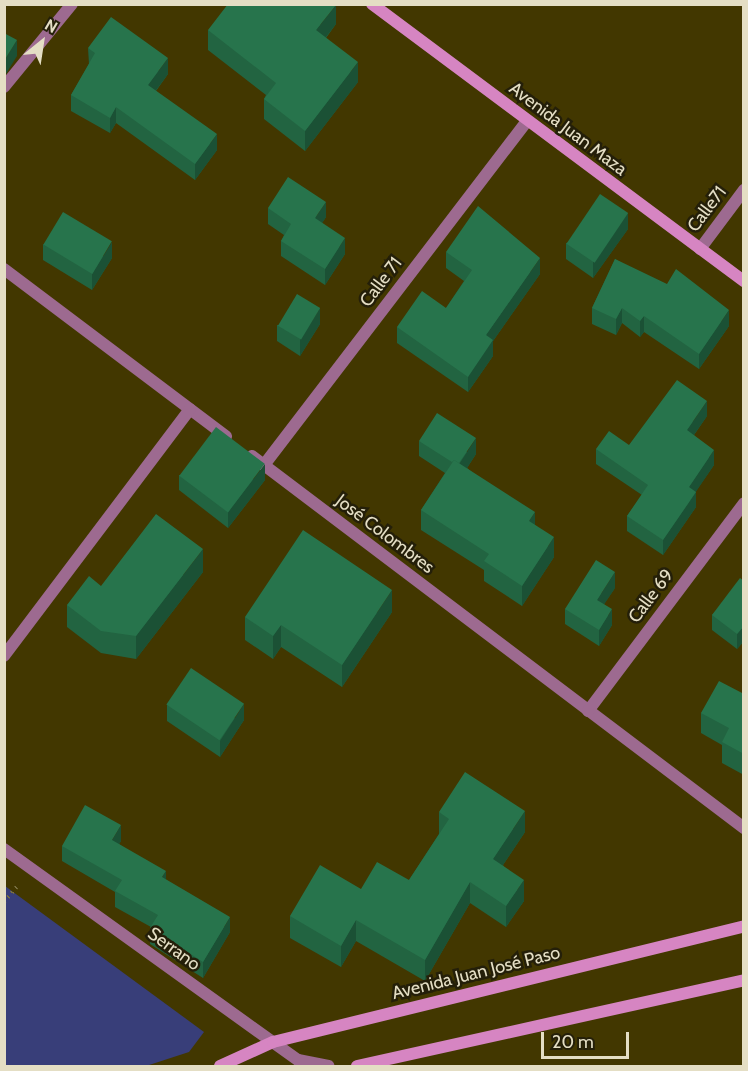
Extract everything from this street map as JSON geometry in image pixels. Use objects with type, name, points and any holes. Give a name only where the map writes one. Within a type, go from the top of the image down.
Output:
[{"type":"main road","name":"Avenida Juan Maza","points":[[372,4],[744,281]]},
{"type":"main road","name":"Avenida Juan José Paso","points":[[220,1066],[273,1042],[744,926]]},
{"type":"main road","points":[[357,1066],[744,980]]},
{"type":"street","points":[[4,87],[72,4]]},
{"type":"street","name":"Calle 71","points":[[264,465],[527,121]]},
{"type":"street","name":"Calle71","points":[[700,249],[744,190]]},
{"type":"street","name":"José Colombres","points":[[4,269],[744,828]]},
{"type":"street","points":[[4,656],[190,409]]},
{"type":"street","name":"Calle 69","points":[[588,711],[744,503]]},
{"type":"street","name":"Serrano","points":[[4,849],[298,1060],[328,1066]]},
{"type":"shaded area","points":[[5,886],[204,1032],[189,1052],[146,1066],[5,1066]]},
{"type":"building","points":[[228,4],[336,5],[316,30],[358,62],[305,131],[264,99],[276,83],[208,30]]},
{"type":"building","points":[[111,17],[168,58],[148,85],[217,134],[195,164],[116,107],[110,118],[71,95],[95,53],[88,48]]},
{"type":"building","points":[[4,33],[17,40],[4,61]]},
{"type":"building","points":[[288,177],[326,202],[315,218],[345,238],[325,269],[281,241],[291,224],[268,208]]},
{"type":"building","points":[[600,194],[628,213],[595,263],[566,244]]},
{"type":"building","points":[[478,206],[540,258],[486,335],[493,340],[468,377],[397,327],[422,291],[446,308],[472,270],[446,252]]},
{"type":"building","points":[[63,212],[112,241],[92,274],[43,245]]},
{"type":"building","points":[[615,259],[667,284],[676,269],[729,310],[699,354],[644,316],[640,321],[622,308],[616,319],[592,308]]},
{"type":"building","points":[[297,294],[320,308],[301,340],[278,326]]},
{"type":"building","points":[[677,380],[707,401],[687,430],[714,450],[689,487],[696,492],[663,540],[627,516],[648,485],[596,449],[609,431],[629,445]]},
{"type":"building","points":[[437,413],[476,438],[459,463],[454,460],[452,462],[419,441]]},
{"type":"building","points":[[216,427],[265,464],[228,512],[179,476]]},
{"type":"building","points":[[454,460],[535,512],[529,521],[554,537],[522,586],[484,561],[489,554],[421,510]]},
{"type":"building","points":[[156,514],[203,549],[136,636],[101,631],[67,605],[89,576],[101,586]]},
{"type":"building","points":[[303,530],[392,590],[342,665],[281,625],[273,636],[245,617]]},
{"type":"building","points":[[596,560],[615,572],[597,600],[612,609],[599,630],[565,609]]},
{"type":"building","points":[[740,578],[744,581],[744,626],[737,634],[712,615]]},
{"type":"building","points":[[191,668],[244,704],[219,740],[166,704]]},
{"type":"building","points":[[719,681],[744,694],[744,754],[722,742],[729,728],[701,713]]},
{"type":"building","points":[[465,772],[525,811],[493,859],[524,880],[506,906],[470,882],[425,960],[356,920],[341,946],[290,916],[320,865],[361,889],[377,862],[409,880],[449,819],[439,812]]},
{"type":"building","points":[[85,805],[121,825],[112,840],[166,871],[162,877],[230,917],[203,962],[150,928],[158,915],[115,891],[122,880],[62,846]]}]
